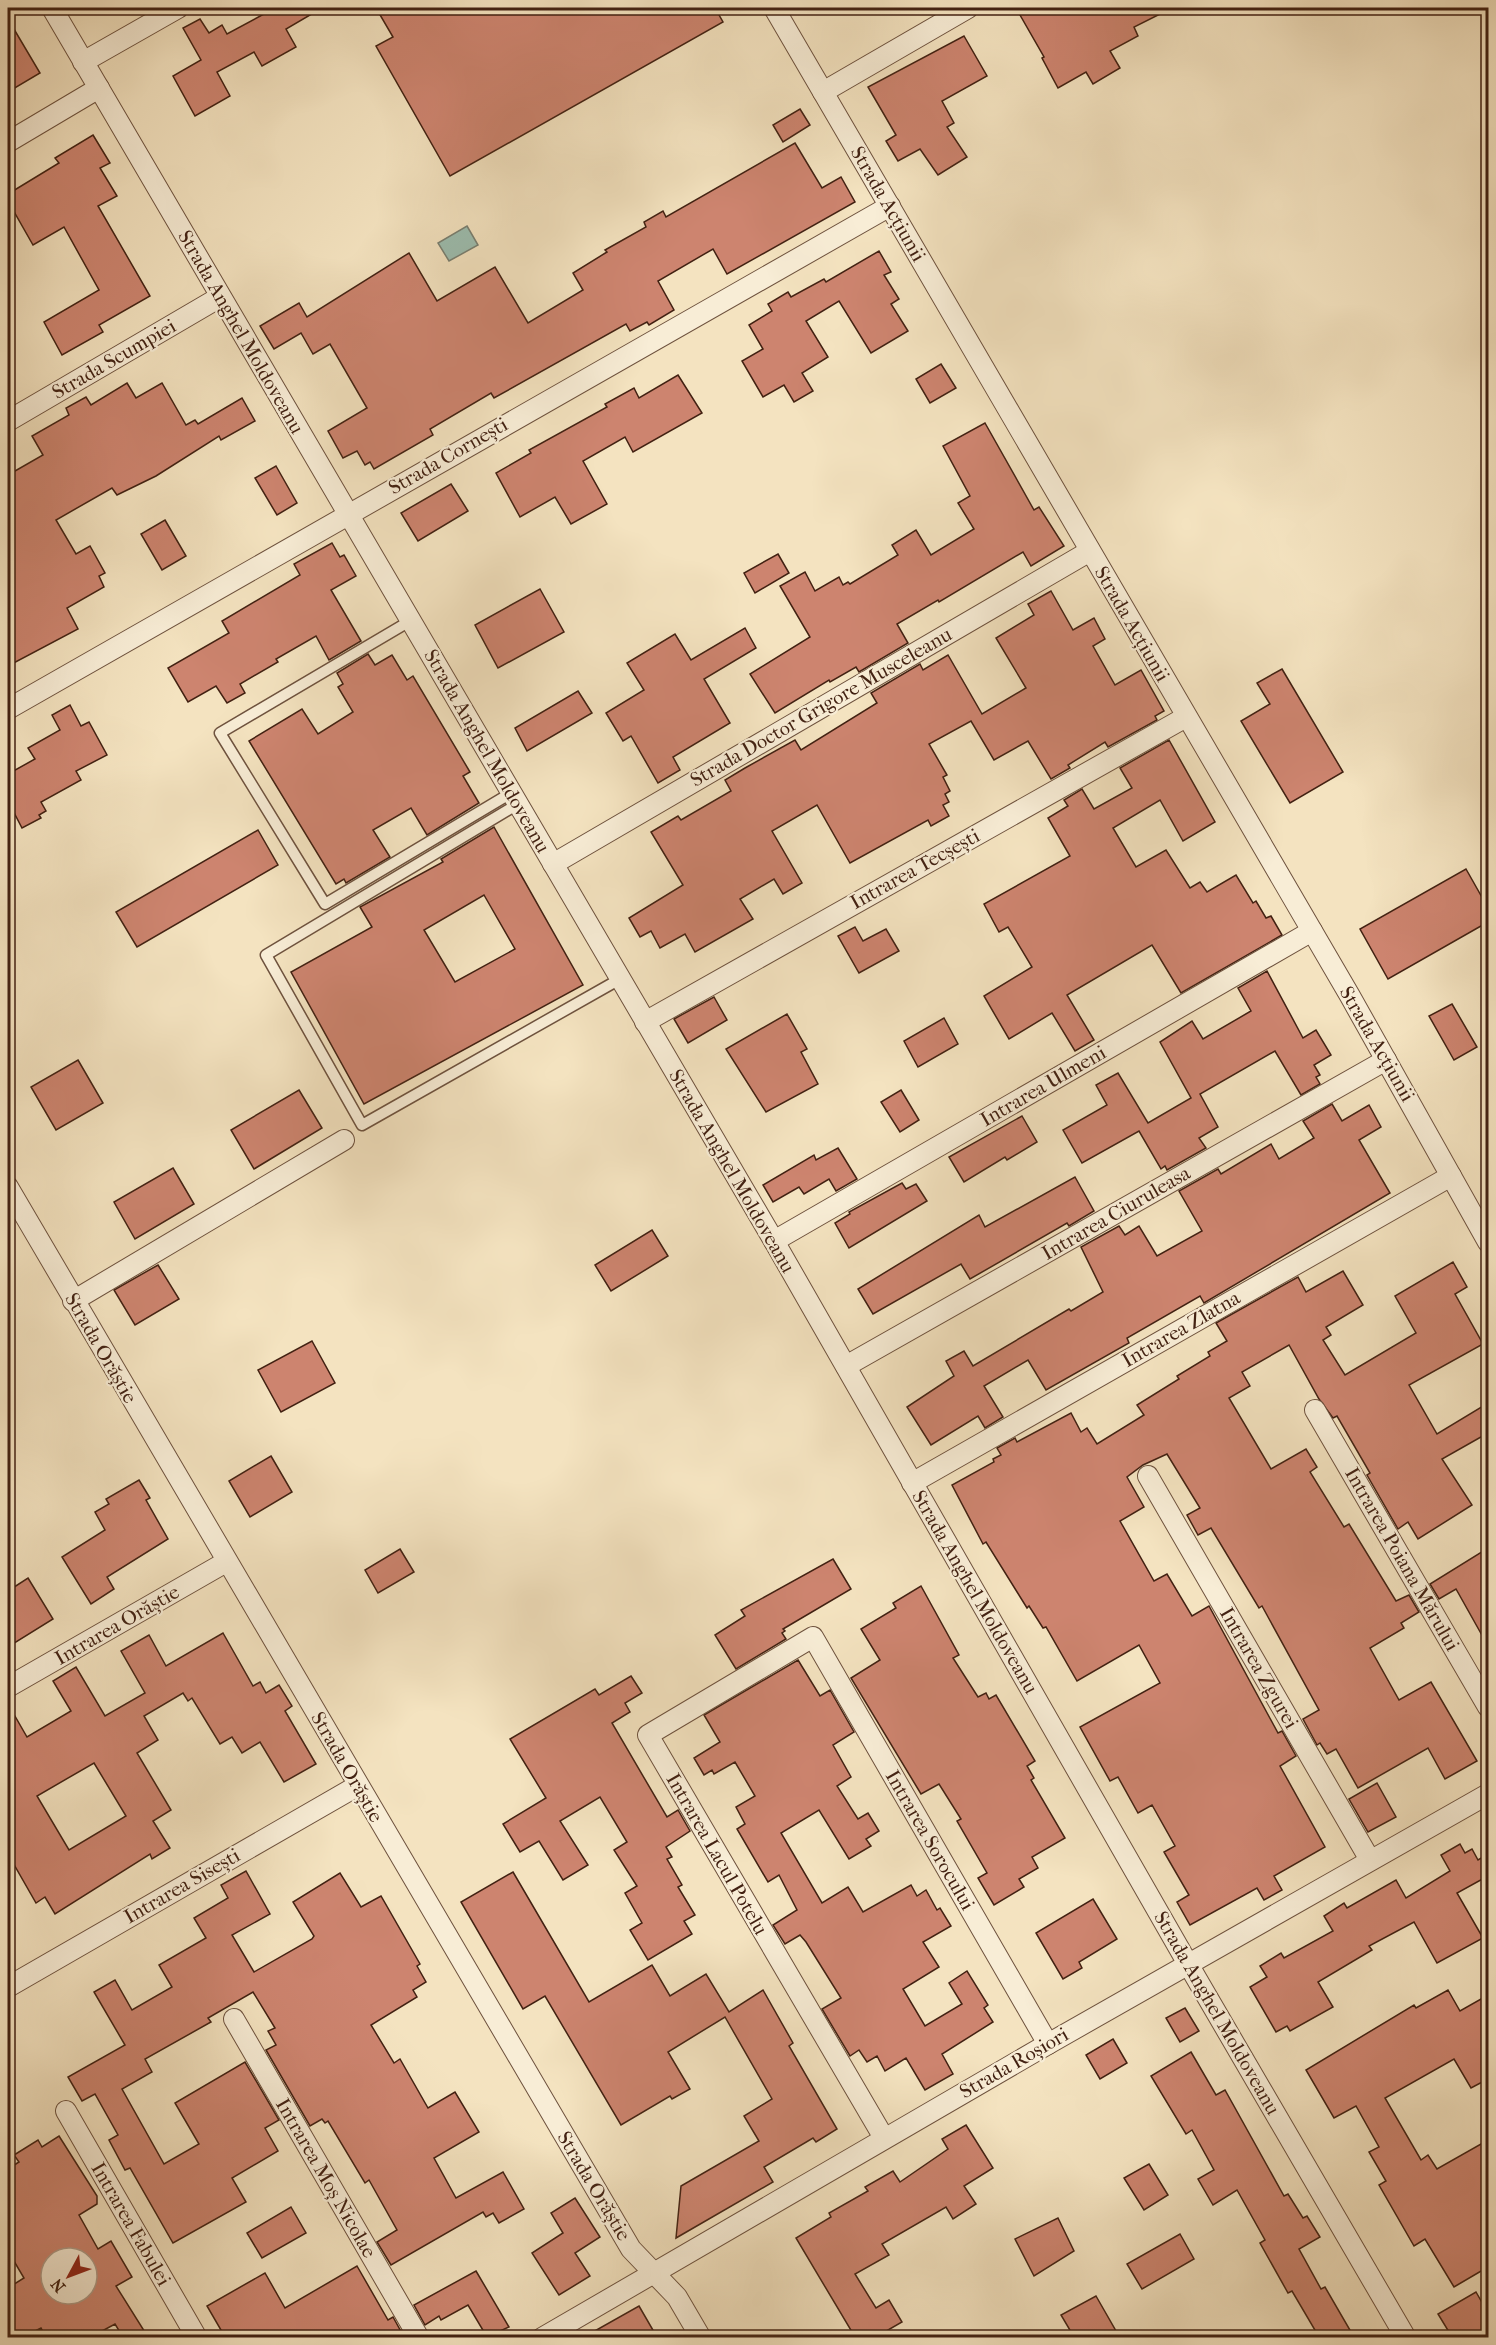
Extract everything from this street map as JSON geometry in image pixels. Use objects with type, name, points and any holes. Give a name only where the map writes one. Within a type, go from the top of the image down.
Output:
[{"type":"street","name":"Strada Anghel Moldoveanu","points":[[52,8],[774,1241],[1188,1964],[1406,2337]]},
{"type":"street","points":[[83,62],[178,8]]},
{"type":"street","name":"Strada Acțiunii","points":[[774,8],[1312,931],[1488,1242]]},
{"type":"street","points":[[823,92],[968,8]]},
{"type":"street","points":[[8,142],[99,88]]},
{"type":"street","name":"Strada Cornești","points":[[8,709],[347,513],[890,206]]},
{"type":"street","name":"Strada Scumpiei","points":[[8,421],[220,297]]},
{"type":"street","name":"Strada Doctor Grigore Musceleanu","points":[[553,864],[1090,551]]},
{"type":"street","name":"Intrarea Tecșești","points":[[645,1022],[1186,717]]},
{"type":"street","name":"Intrarea Ulmeni","points":[[774,1241],[1312,931]]},
{"type":"street","name":"Intrarea Ciuruleasa","points":[[846,1366],[1386,1060]]},
{"type":"street","points":[[73,1301],[344,1140]]},
{"type":"street","name":"Intrarea Zlatna","points":[[912,1483],[1451,1176]]},
{"type":"street","name":"Strada Orăștie","points":[[8,1187],[357,1786],[631,2249],[677,2297],[700,2337]]},
{"type":"street","name":"Intrarea Poiana Mărului","points":[[1315,1410],[1488,1707]]},
{"type":"street","name":"Intrarea Zgurei","points":[[1148,1476],[1371,1860]]},
{"type":"street","name":"Intrarea Orăștie","points":[[8,1687],[226,1562]]},
{"type":"street","name":"Intrarea Lacul Potelu","points":[[813,1637],[648,1735],[884,2138]]},
{"type":"street","name":"Intrarea Sorocului","points":[[813,1637],[1048,2044]]},
{"type":"street","name":"Intrarea Sisești","points":[[8,1986],[357,1786]]},
{"type":"street","name":"Strada Roșiori","points":[[542,2337],[884,2138],[1488,1794]]},
{"type":"street","name":"Intrarea Moș Nicolae","points":[[234,2019],[418,2337]]},
{"type":"street","name":"Intrarea Fabulei","points":[[66,2111],[197,2337]]},
{"type":"lane","points":[[410,621],[220,733],[325,904],[514,799]]},
{"type":"lane","points":[[514,799],[266,955],[362,1125],[620,979]]},
{"type":"shaded area","points":[[467,226],[478,245],[449,261],[438,243]]},
{"type":"building","points":[[275,8],[322,8],[286,29],[296,47],[262,66],[254,52],[217,72],[230,96],[195,116],[173,76],[201,60],[183,28],[200,19],[209,33],[222,25],[227,34]]},
{"type":"building","points":[[376,8],[715,8],[723,22],[450,176],[376,46],[393,37]]},
{"type":"building","points":[[1016,8],[1172,8],[1134,27],[1138,36],[1110,51],[1120,68],[1093,84],[1086,72],[1058,88],[1042,58],[1044,57]]},
{"type":"building","points":[[8,19],[40,73],[8,92]]},
{"type":"building","points":[[964,36],[987,76],[942,101],[954,123],[947,127],[967,157],[938,175],[920,149],[898,161],[886,141],[896,135],[868,87]]},
{"type":"building","points":[[800,109],[810,125],[783,142],[773,125]]},
{"type":"building","points":[[93,135],[110,163],[100,168],[117,196],[98,206],[150,296],[99,325],[103,332],[62,355],[44,322],[99,290],[64,227],[33,245],[8,201],[8,194],[59,163],[55,158]]},
{"type":"building","points":[[795,143],[822,188],[841,177],[855,202],[727,274],[713,249],[658,281],[674,310],[649,325],[647,322],[630,331],[626,324],[494,398],[491,393],[430,429],[433,435],[374,469],[370,462],[365,465],[357,451],[343,458],[328,431],[367,408],[330,344],[313,354],[301,333],[274,349],[260,326],[299,303],[307,317],[409,253],[437,301],[495,267],[528,323],[583,290],[573,273],[607,252],[605,250],[646,227],[644,222],[663,211],[666,217]]},
{"type":"building","points":[[879,251],[891,272],[884,275],[899,299],[891,304],[908,331],[871,353],[839,301],[806,321],[828,357],[802,373],[813,391],[794,402],[784,385],[763,397],[742,361],[763,349],[749,325],[772,311],[768,304],[788,292],[791,297],[824,279],[826,282]]},
{"type":"building","points":[[941,364],[956,388],[930,403],[916,379]]},
{"type":"building","points":[[678,375],[702,413],[633,452],[625,437],[583,461],[607,504],[571,524],[555,497],[520,517],[496,473],[531,453],[529,450],[607,407],[605,404],[634,388],[639,398]]},
{"type":"building","points":[[127,383],[136,398],[162,383],[186,425],[195,420],[198,424],[242,398],[255,421],[221,440],[219,436],[156,476],[117,495],[112,488],[56,520],[76,554],[90,546],[105,573],[99,576],[104,587],[67,608],[78,629],[8,666],[8,475],[43,455],[32,436],[69,415],[66,408],[86,397],[91,405]]},
{"type":"building","points":[[985,423],[1034,510],[1039,507],[1064,546],[1031,566],[1023,552],[939,602],[938,600],[897,624],[908,643],[859,672],[856,667],[830,682],[829,680],[775,713],[750,674],[810,637],[780,586],[805,572],[815,591],[839,577],[843,585],[848,582],[850,584],[898,555],[892,545],[916,530],[931,555],[974,529],[958,503],[970,496],[943,446]]},
{"type":"building","points":[[276,466],[297,503],[277,515],[255,478]]},
{"type":"building","points":[[451,484],[468,511],[418,541],[401,513]]},
{"type":"building","points":[[165,520],[186,556],[162,570],[141,534]]},
{"type":"building","points":[[332,543],[340,557],[344,555],[356,576],[331,590],[361,641],[329,660],[316,636],[276,659],[278,662],[240,684],[245,693],[227,703],[216,686],[188,702],[168,668],[229,633],[222,621],[300,575],[294,564]]},
{"type":"building","points":[[778,554],[789,573],[755,593],[744,573]]},
{"type":"building","points":[[540,589],[564,632],[498,668],[475,625]]},
{"type":"building","points":[[1051,591],[1073,630],[1094,618],[1105,639],[1093,646],[1115,685],[1141,670],[1164,711],[1155,716],[1157,720],[1108,747],[1105,742],[1068,765],[1070,768],[1051,779],[1028,741],[994,760],[971,721],[929,744],[947,775],[943,777],[950,791],[945,794],[949,802],[943,805],[949,816],[931,826],[928,820],[850,863],[817,805],[772,831],[802,883],[783,894],[774,879],[740,899],[753,919],[695,952],[685,934],[660,948],[651,931],[640,937],[629,918],[683,885],[651,832],[678,816],[681,820],[731,791],[725,780],[745,768],[795,740],[801,750],[877,703],[871,693],[920,664],[923,670],[948,655],[982,714],[1026,688],[996,638],[1034,615],[1028,604]]},
{"type":"building","points":[[745,628],[756,648],[704,679],[730,723],[673,757],[680,770],[658,783],[631,736],[623,741],[606,713],[644,690],[627,663],[675,634],[691,660]]},
{"type":"building","points":[[368,654],[375,665],[392,655],[407,680],[413,676],[470,772],[463,776],[479,803],[427,835],[411,808],[373,830],[390,857],[346,883],[344,879],[336,884],[249,741],[302,709],[318,734],[353,712],[338,687],[343,684],[337,673]]},
{"type":"building","points":[[1282,669],[1343,772],[1290,803],[1241,721],[1270,704],[1257,683]]},
{"type":"building","points":[[578,691],[592,713],[527,751],[515,728]]},
{"type":"building","points":[[70,705],[81,726],[89,722],[107,755],[76,771],[81,780],[41,802],[46,811],[39,815],[41,818],[22,828],[8,801],[8,774],[35,759],[28,748],[60,730],[52,715]]},
{"type":"building","points":[[1169,740],[1215,822],[1183,841],[1160,800],[1113,828],[1136,867],[1166,850],[1190,888],[1200,882],[1207,892],[1236,875],[1253,903],[1256,901],[1266,918],[1271,916],[1282,935],[1181,993],[1152,945],[1067,995],[1094,1040],[1075,1051],[1052,1013],[1009,1039],[984,996],[1032,967],[1008,927],[999,932],[984,904],[1070,856],[1048,818],[1068,806],[1064,800],[1082,789],[1094,809],[1132,788],[1120,768]]},
{"type":"building","points":[[494,827],[583,985],[364,1104],[291,972],[372,927],[360,907],[443,862],[441,859]],"holes":[[[484,895],[515,949],[455,982],[424,930]]]},
{"type":"building","points":[[258,830],[278,865],[137,947],[116,912]]},
{"type":"building","points":[[1466,869],[1488,908],[1488,922],[1388,979],[1360,929]]},
{"type":"building","points":[[855,927],[863,941],[886,929],[899,951],[859,973],[838,936]]},
{"type":"building","points":[[1267,971],[1303,1038],[1316,1030],[1331,1055],[1314,1065],[1320,1075],[1316,1077],[1320,1084],[1301,1095],[1275,1051],[1200,1094],[1218,1127],[1199,1138],[1206,1148],[1167,1170],[1165,1166],[1161,1169],[1139,1131],[1082,1163],[1063,1130],[1107,1105],[1096,1085],[1118,1073],[1148,1123],[1191,1098],[1160,1042],[1192,1021],[1203,1039],[1251,1011],[1238,988]]},
{"type":"building","points":[[714,997],[727,1020],[688,1043],[674,1019]]},
{"type":"building","points":[[1452,1004],[1477,1047],[1454,1060],[1429,1016]]},
{"type":"building","points":[[787,1014],[807,1049],[801,1052],[818,1084],[766,1112],[726,1049]]},
{"type":"building","points":[[944,1018],[958,1044],[918,1067],[904,1041]]},
{"type":"building","points":[[78,1060],[103,1103],[56,1130],[31,1087]]},
{"type":"building","points":[[299,1090],[322,1128],[254,1169],[231,1130]]},
{"type":"building","points":[[901,1090],[919,1120],[900,1132],[881,1102]]},
{"type":"building","points":[[1332,1104],[1342,1121],[1369,1105],[1381,1127],[1359,1140],[1390,1193],[1204,1303],[1200,1296],[1127,1338],[1129,1343],[1046,1390],[1028,1360],[984,1386],[1003,1417],[985,1428],[978,1416],[931,1445],[907,1407],[954,1376],[946,1361],[964,1351],[973,1366],[1069,1309],[1071,1311],[1103,1292],[1081,1247],[1119,1226],[1125,1235],[1139,1226],[1157,1256],[1202,1231],[1179,1191],[1218,1169],[1221,1174],[1271,1144],[1279,1159],[1314,1138],[1303,1121]]},
{"type":"building","points":[[1022,1116],[1037,1142],[1007,1160],[1005,1157],[964,1182],[949,1157]]},
{"type":"building","points":[[838,1148],[857,1179],[836,1191],[829,1179],[804,1194],[799,1187],[773,1202],[763,1185],[814,1155],[816,1160]]},
{"type":"building","points":[[173,1168],[194,1204],[135,1239],[114,1202]]},
{"type":"building","points":[[1075,1177],[1094,1211],[1069,1226],[1067,1223],[970,1279],[961,1264],[873,1314],[858,1289],[979,1215],[985,1227]]},
{"type":"building","points":[[902,1183],[906,1189],[916,1184],[927,1201],[849,1248],[835,1223],[850,1214],[849,1212]]},
{"type":"building","points":[[652,1230],[668,1256],[611,1291],[595,1265]]},
{"type":"building","points":[[1453,1262],[1467,1287],[1455,1294],[1483,1344],[1409,1385],[1437,1434],[1488,1403],[1488,1433],[1442,1459],[1472,1505],[1418,1539],[1408,1522],[1398,1529],[1367,1475],[1370,1473],[1337,1416],[1333,1418],[1319,1399],[1289,1345],[1242,1372],[1250,1386],[1229,1398],[1271,1469],[1306,1449],[1317,1467],[1310,1472],[1344,1527],[1349,1524],[1396,1601],[1409,1595],[1419,1612],[1401,1623],[1404,1628],[1370,1648],[1399,1700],[1431,1682],[1477,1761],[1445,1779],[1428,1748],[1358,1788],[1336,1749],[1327,1754],[1320,1743],[1317,1745],[1303,1719],[1319,1710],[1262,1606],[1259,1608],[1211,1528],[1198,1535],[1187,1515],[1200,1508],[1167,1454],[1143,1465],[1127,1477],[1144,1507],[1120,1521],[1154,1581],[1167,1574],[1192,1616],[1209,1606],[1278,1733],[1282,1731],[1296,1756],[1280,1766],[1325,1847],[1274,1876],[1282,1890],[1264,1900],[1257,1888],[1190,1925],[1177,1902],[1189,1895],[1164,1852],[1175,1846],[1152,1805],[1138,1813],[1118,1777],[1110,1781],[1080,1727],[1160,1683],[1139,1645],[1077,1681],[1046,1627],[1043,1628],[1029,1606],[1027,1608],[986,1542],[983,1544],[952,1485],[994,1462],[993,1459],[1001,1455],[997,1448],[1015,1438],[1017,1442],[1071,1413],[1081,1432],[1087,1428],[1097,1444],[1144,1415],[1137,1405],[1179,1379],[1177,1376],[1210,1356],[1208,1352],[1227,1341],[1216,1323],[1298,1277],[1306,1292],[1343,1271],[1363,1305],[1326,1327],[1331,1335],[1323,1340],[1345,1375],[1416,1333],[1395,1296]]},
{"type":"building","points":[[158,1265],[179,1299],[135,1325],[114,1290]]},
{"type":"building","points":[[312,1341],[335,1383],[281,1412],[258,1370]]},
{"type":"building","points":[[271,1456],[292,1492],[250,1517],[229,1481]]},
{"type":"building","points":[[139,1480],[150,1498],[146,1500],[168,1539],[107,1577],[114,1589],[91,1604],[62,1557],[105,1530],[95,1512],[109,1504],[106,1499]]},
{"type":"building","points":[[1488,1548],[1488,1646],[1456,1589],[1439,1599],[1430,1584]]},
{"type":"building","points":[[400,1549],[414,1572],[378,1593],[365,1570]]},
{"type":"building","points":[[833,1559],[851,1589],[783,1629],[785,1631],[782,1633],[786,1639],[736,1669],[715,1635],[745,1616],[741,1610]]},
{"type":"building","points":[[28,1578],[53,1619],[8,1647],[8,1591]]},
{"type":"building","points":[[921,1586],[959,1655],[953,1658],[978,1697],[986,1693],[989,1699],[996,1695],[1035,1761],[1027,1766],[1034,1778],[1031,1780],[1065,1838],[1032,1857],[1038,1868],[1019,1879],[1024,1887],[994,1905],[978,1878],[987,1873],[957,1821],[961,1819],[939,1784],[921,1794],[851,1678],[880,1660],[861,1629],[896,1608],[893,1603]]},
{"type":"building","points":[[223,1633],[253,1686],[260,1682],[266,1693],[279,1685],[292,1706],[285,1711],[316,1764],[284,1782],[260,1742],[242,1753],[232,1737],[220,1744],[192,1698],[188,1701],[183,1693],[144,1716],[158,1740],[137,1753],[171,1810],[153,1821],[170,1848],[152,1859],[150,1854],[55,1914],[45,1897],[36,1903],[8,1854],[8,1704],[27,1737],[71,1711],[53,1681],[76,1667],[105,1716],[145,1693],[121,1651],[149,1635],[166,1666]],"holes":[[[94,1763],[126,1816],[69,1850],[37,1796]]]},
{"type":"building","points":[[798,1660],[820,1696],[830,1690],[854,1732],[833,1745],[851,1777],[837,1786],[858,1819],[868,1813],[879,1831],[866,1839],[871,1846],[849,1859],[819,1810],[781,1833],[822,1903],[848,1887],[863,1912],[911,1885],[917,1896],[926,1890],[937,1910],[940,1908],[951,1926],[923,1942],[939,1967],[903,1989],[925,2026],[962,2004],[949,1983],[967,1971],[988,2005],[984,2008],[993,2022],[942,2054],[953,2074],[925,2090],[906,2058],[885,2071],[877,2056],[867,2062],[859,2050],[850,2056],[822,2009],[841,1998],[800,1935],[785,1944],[773,1925],[797,1910],[779,1875],[768,1882],[737,1829],[745,1824],[736,1807],[755,1796],[735,1762],[714,1774],[712,1770],[704,1775],[694,1758],[720,1742],[704,1715]]},
{"type":"building","points":[[631,1676],[642,1693],[625,1703],[630,1712],[612,1723],[667,1817],[678,1810],[690,1831],[666,1847],[672,1857],[667,1859],[682,1885],[678,1887],[695,1915],[684,1921],[692,1934],[648,1960],[630,1930],[642,1923],[625,1893],[637,1886],[614,1850],[627,1842],[600,1797],[560,1821],[588,1865],[563,1880],[539,1841],[520,1852],[503,1824],[546,1798],[510,1739],[595,1689],[599,1695]]},
{"type":"building","points":[[1377,1783],[1396,1817],[1368,1832],[1349,1799]]},
{"type":"building","points":[[1460,1844],[1465,1853],[1472,1849],[1478,1860],[1488,1854],[1488,1876],[1457,1893],[1483,1938],[1437,1963],[1414,1922],[1369,1946],[1372,1950],[1318,1982],[1333,2007],[1290,2031],[1287,2026],[1276,2032],[1250,1987],[1267,1977],[1260,1966],[1281,1953],[1284,1958],[1333,1931],[1324,1916],[1344,1903],[1347,1908],[1396,1880],[1406,1898],[1450,1871],[1441,1855]]},
{"type":"building","points":[[246,1871],[270,1914],[232,1935],[254,1972],[312,1939],[314,1936],[293,1902],[340,1873],[361,1907],[381,1896],[420,1964],[417,1966],[426,1982],[413,1990],[417,1997],[371,2025],[394,2063],[400,2059],[428,2108],[455,2092],[479,2132],[434,2158],[456,2198],[503,2172],[524,2209],[499,2223],[493,2213],[486,2217],[483,2212],[391,2265],[377,2242],[397,2230],[369,2180],[365,2183],[328,2121],[325,2123],[322,2119],[310,2126],[266,2050],[276,2045],[268,2031],[275,2028],[253,1992],[208,2018],[211,2022],[145,2059],[152,2072],[122,2089],[164,2164],[199,2144],[175,2103],[245,2062],[279,2120],[265,2128],[278,2151],[232,2178],[246,2202],[173,2243],[130,2168],[125,2170],[109,2140],[118,2135],[95,2094],[82,2101],[68,2077],[125,2045],[94,1992],[115,1980],[132,2010],[172,1987],[159,1965],[206,1938],[194,1918],[228,1898],[221,1885]]},
{"type":"building","points":[[513,1872],[589,2002],[652,1965],[670,1996],[706,1974],[729,2012],[763,1990],[793,2043],[789,2046],[837,2129],[816,2142],[813,2138],[764,2167],[773,2182],[676,2238],[681,2186],[759,2141],[744,2116],[772,2099],[725,2017],[668,2052],[690,2089],[672,2099],[670,2096],[621,2125],[545,1996],[523,2009],[461,1902]]},
{"type":"building","points":[[1093,1899],[1117,1939],[1079,1962],[1082,1968],[1063,1979],[1036,1933]]},
{"type":"building","points":[[1448,1990],[1460,2011],[1488,1995],[1488,2079],[1471,2088],[1454,2059],[1385,2098],[1421,2160],[1428,2155],[1437,2169],[1488,2140],[1488,2267],[1454,2287],[1425,2239],[1414,2246],[1379,2185],[1386,2181],[1369,2152],[1379,2147],[1356,2106],[1334,2118],[1306,2070],[1414,2005],[1416,2008]]},
{"type":"building","points":[[1185,2008],[1199,2031],[1180,2042],[1166,2018]]},
{"type":"building","points":[[1113,2039],[1127,2063],[1100,2079],[1086,2055]]},
{"type":"building","points":[[1191,2052],[1216,2095],[1225,2090],[1284,2196],[1288,2194],[1303,2218],[1307,2216],[1320,2237],[1299,2249],[1321,2289],[1325,2287],[1354,2337],[1319,2337],[1292,2291],[1288,2293],[1260,2243],[1265,2240],[1237,2190],[1213,2205],[1198,2179],[1214,2170],[1192,2130],[1186,2134],[1151,2076]]},
{"type":"building","points":[[966,2125],[993,2168],[964,2186],[976,2204],[953,2219],[946,2207],[882,2244],[889,2255],[855,2274],[876,2308],[889,2300],[902,2322],[876,2337],[855,2337],[796,2238],[831,2217],[829,2213],[868,2191],[865,2187],[893,2171],[900,2182],[948,2149],[942,2139]]},
{"type":"building","points":[[59,2136],[97,2196],[97,2204],[79,2215],[96,2246],[39,2246],[39,2306],[99,2306],[99,2248],[111,2241],[132,2277],[116,2286],[148,2337],[123,2337],[115,2324],[91,2337],[46,2337],[41,2328],[23,2337],[16,2337],[8,2322],[8,2288],[24,2278],[8,2251],[8,2169],[19,2162],[14,2155],[38,2140],[42,2147]]},
{"type":"building","points":[[1149,2164],[1168,2195],[1144,2210],[1124,2178]]},
{"type":"building","points":[[575,2198],[600,2237],[575,2253],[590,2276],[559,2295],[532,2253],[563,2233],[551,2213]]},
{"type":"building","points":[[291,2207],[306,2233],[262,2258],[247,2233]]},
{"type":"building","points":[[1058,2218],[1074,2251],[1034,2276],[1015,2239]]},
{"type":"building","points":[[1180,2234],[1194,2259],[1142,2289],[1127,2264]]},
{"type":"building","points":[[357,2266],[388,2320],[393,2317],[404,2337],[225,2337],[207,2306],[265,2273],[285,2308]]},
{"type":"building","points":[[476,2271],[509,2327],[487,2337],[468,2305],[441,2320],[439,2316],[425,2325],[414,2305]]},
{"type":"building","points":[[1476,2292],[1488,2313],[1488,2337],[1452,2337],[1438,2314]]},
{"type":"building","points":[[1096,2296],[1116,2331],[1104,2337],[1074,2337],[1061,2315]]},
{"type":"building","points":[[639,2306],[657,2337],[584,2337]]}]
